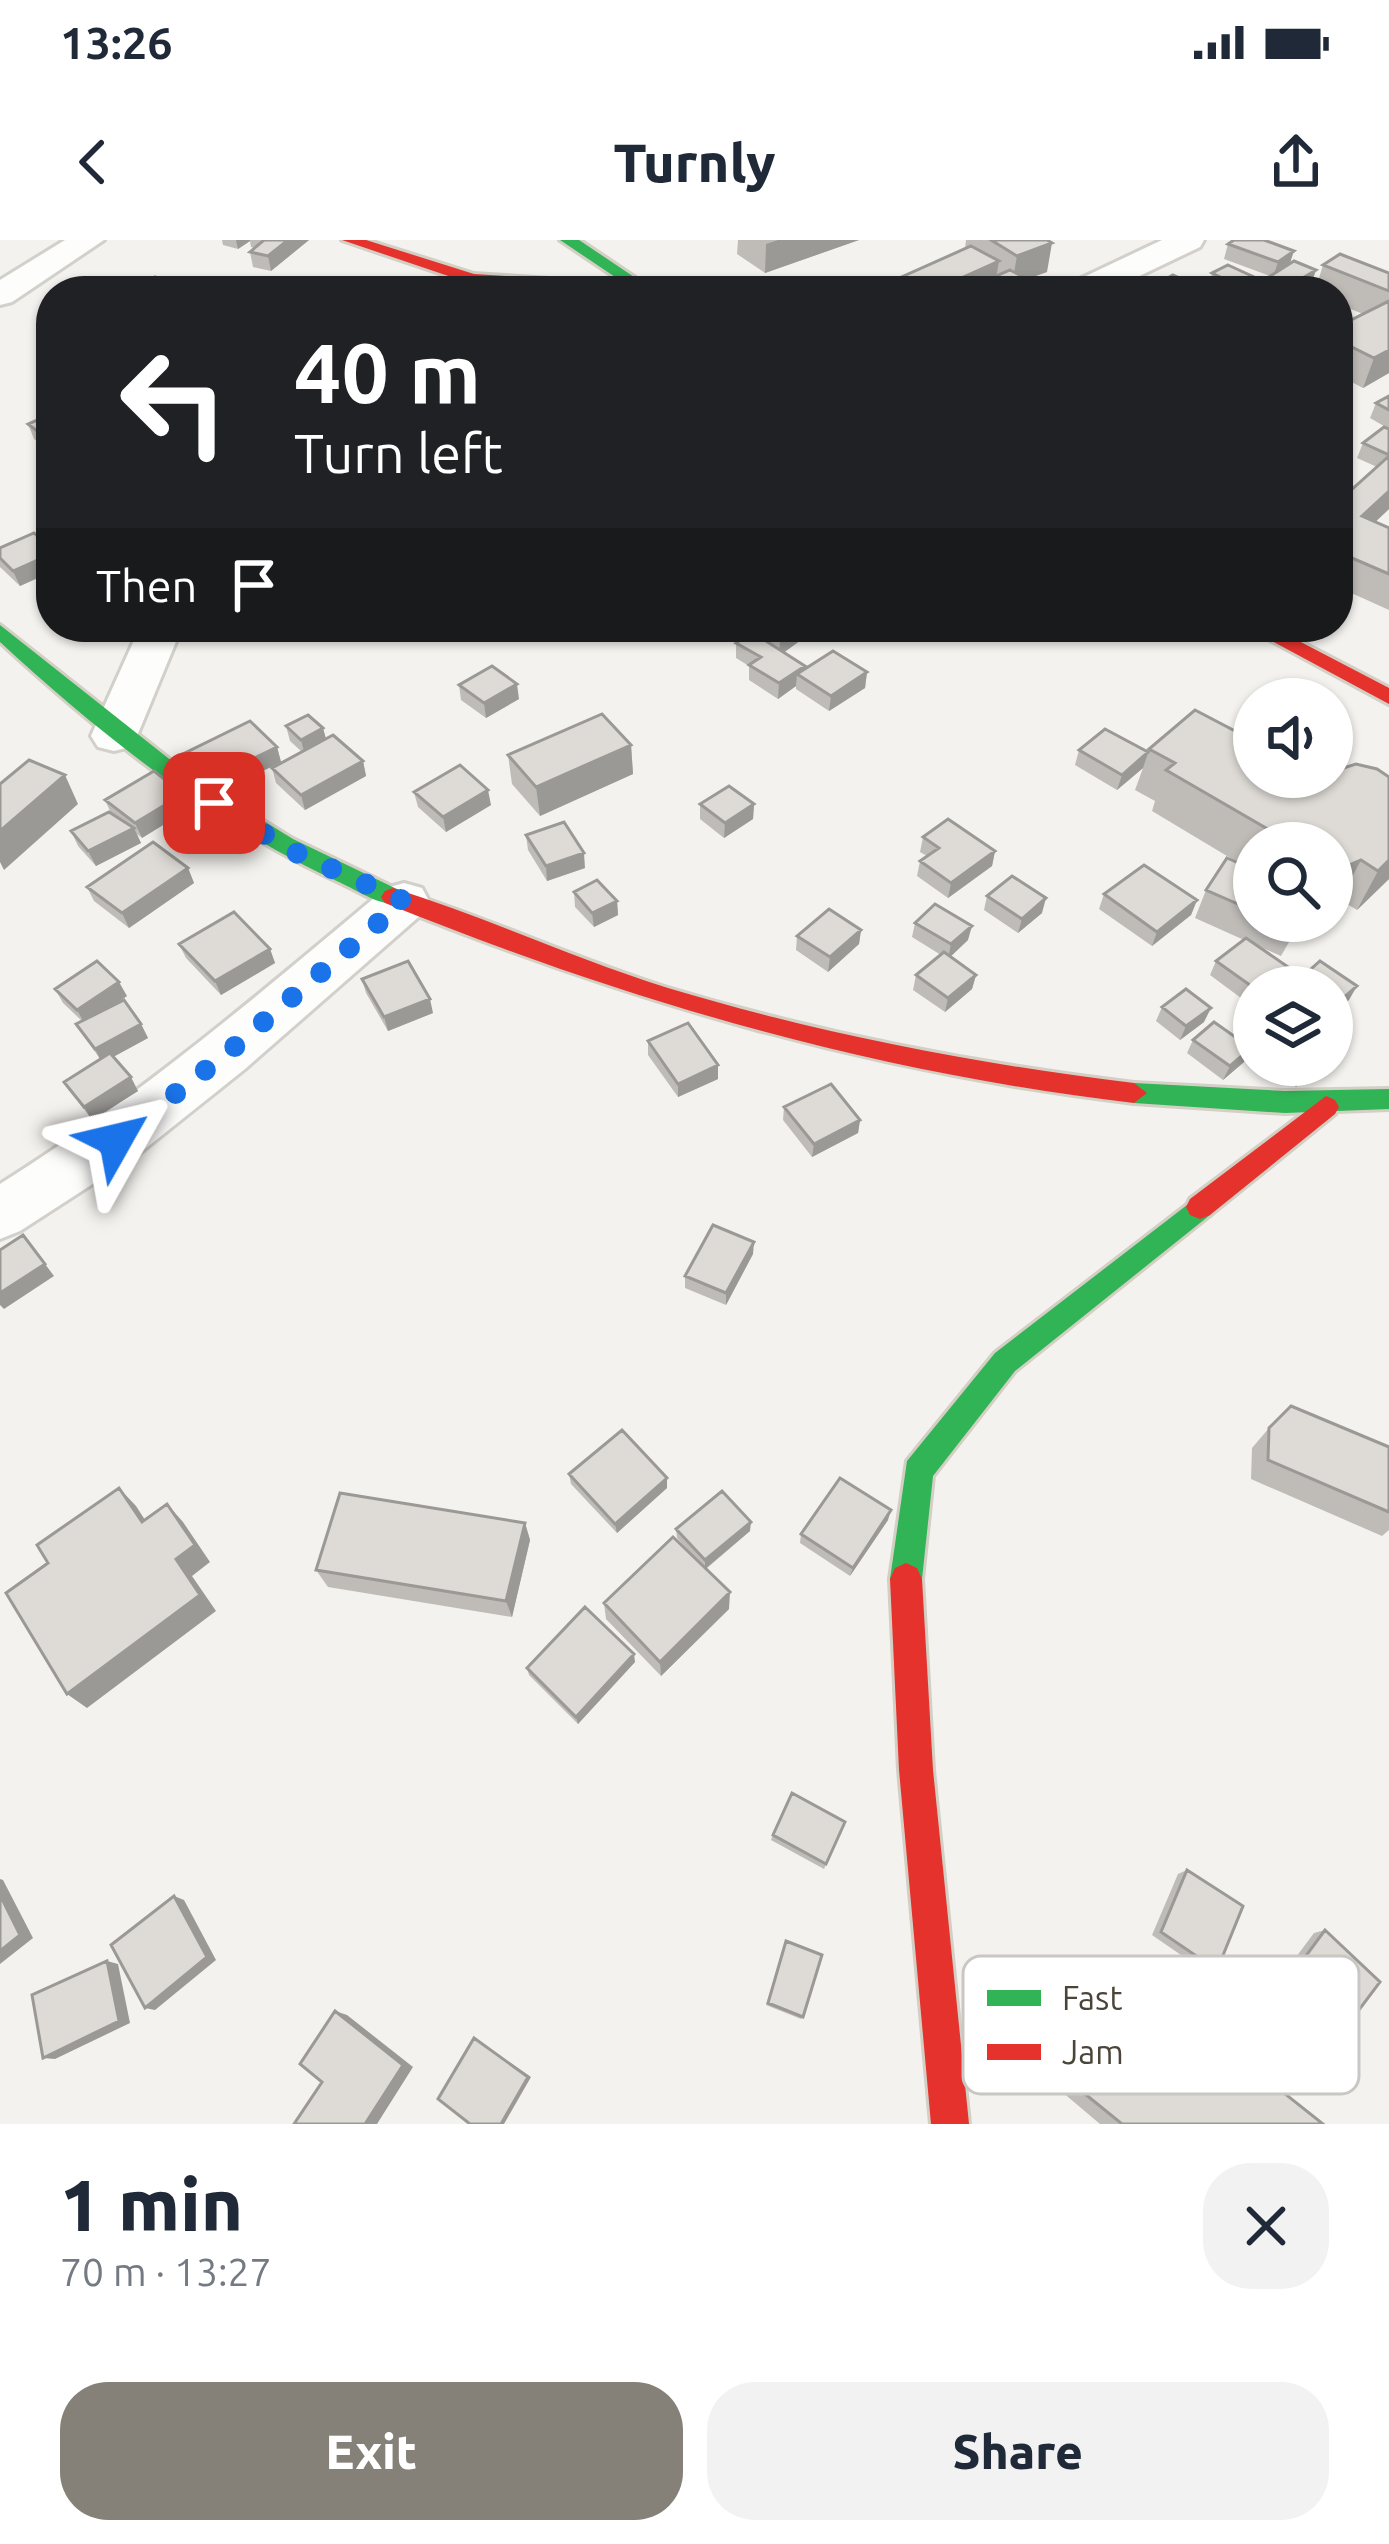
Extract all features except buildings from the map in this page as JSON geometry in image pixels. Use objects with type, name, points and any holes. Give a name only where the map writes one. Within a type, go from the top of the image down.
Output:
[{"type":"street","points":[[0,295],[88,240]]},
{"type":"street","points":[[350,240],[463,276]]},
{"type":"street","points":[[413,240],[485,262],[606,266]]},
{"type":"street","points":[[568,240],[623,276]]},
{"type":"street","points":[[1112,276],[1188,240]]},
{"type":"street","points":[[0,631],[114,736],[290,850],[494,940],[667,1000],[914,1064],[1106,1092],[1326,1107],[1389,1099]]},
{"type":"street","points":[[114,736],[155,642]]},
{"type":"street","points":[[1284,642],[1389,697]]},
{"type":"street","points":[[0,1214],[116,1140],[404,901]]},
{"type":"street","points":[[950,2124],[916,1770],[907,1594],[918,1472],[1005,1362],[1326,1107]]},
{"type":"traffic: fast","points":[[568,240],[624,276]]},
{"type":"traffic: fast","points":[[0,631],[90,711],[184,782],[285,844],[393,897]]},
{"type":"traffic: fast","points":[[1134,1093],[1285,1102],[1389,1099]]},
{"type":"traffic: fast","points":[[906,1579],[918,1471],[1005,1362],[1200,1207]]},
{"type":"traffic: jam","points":[[350,240],[463,276]]},
{"type":"traffic: jam","points":[[1284,642],[1389,697]]},
{"type":"traffic: jam","points":[[393,897],[573,966],[756,1023],[943,1066],[1134,1093]]},
{"type":"traffic: jam","points":[[1200,1207],[1326,1107]]},
{"type":"traffic: jam","points":[[906,1579],[916,1770],[950,2124]]},
{"type":"route","points":[[116,1140],[226,1054],[404,901],[290,850],[214,803]]}]
